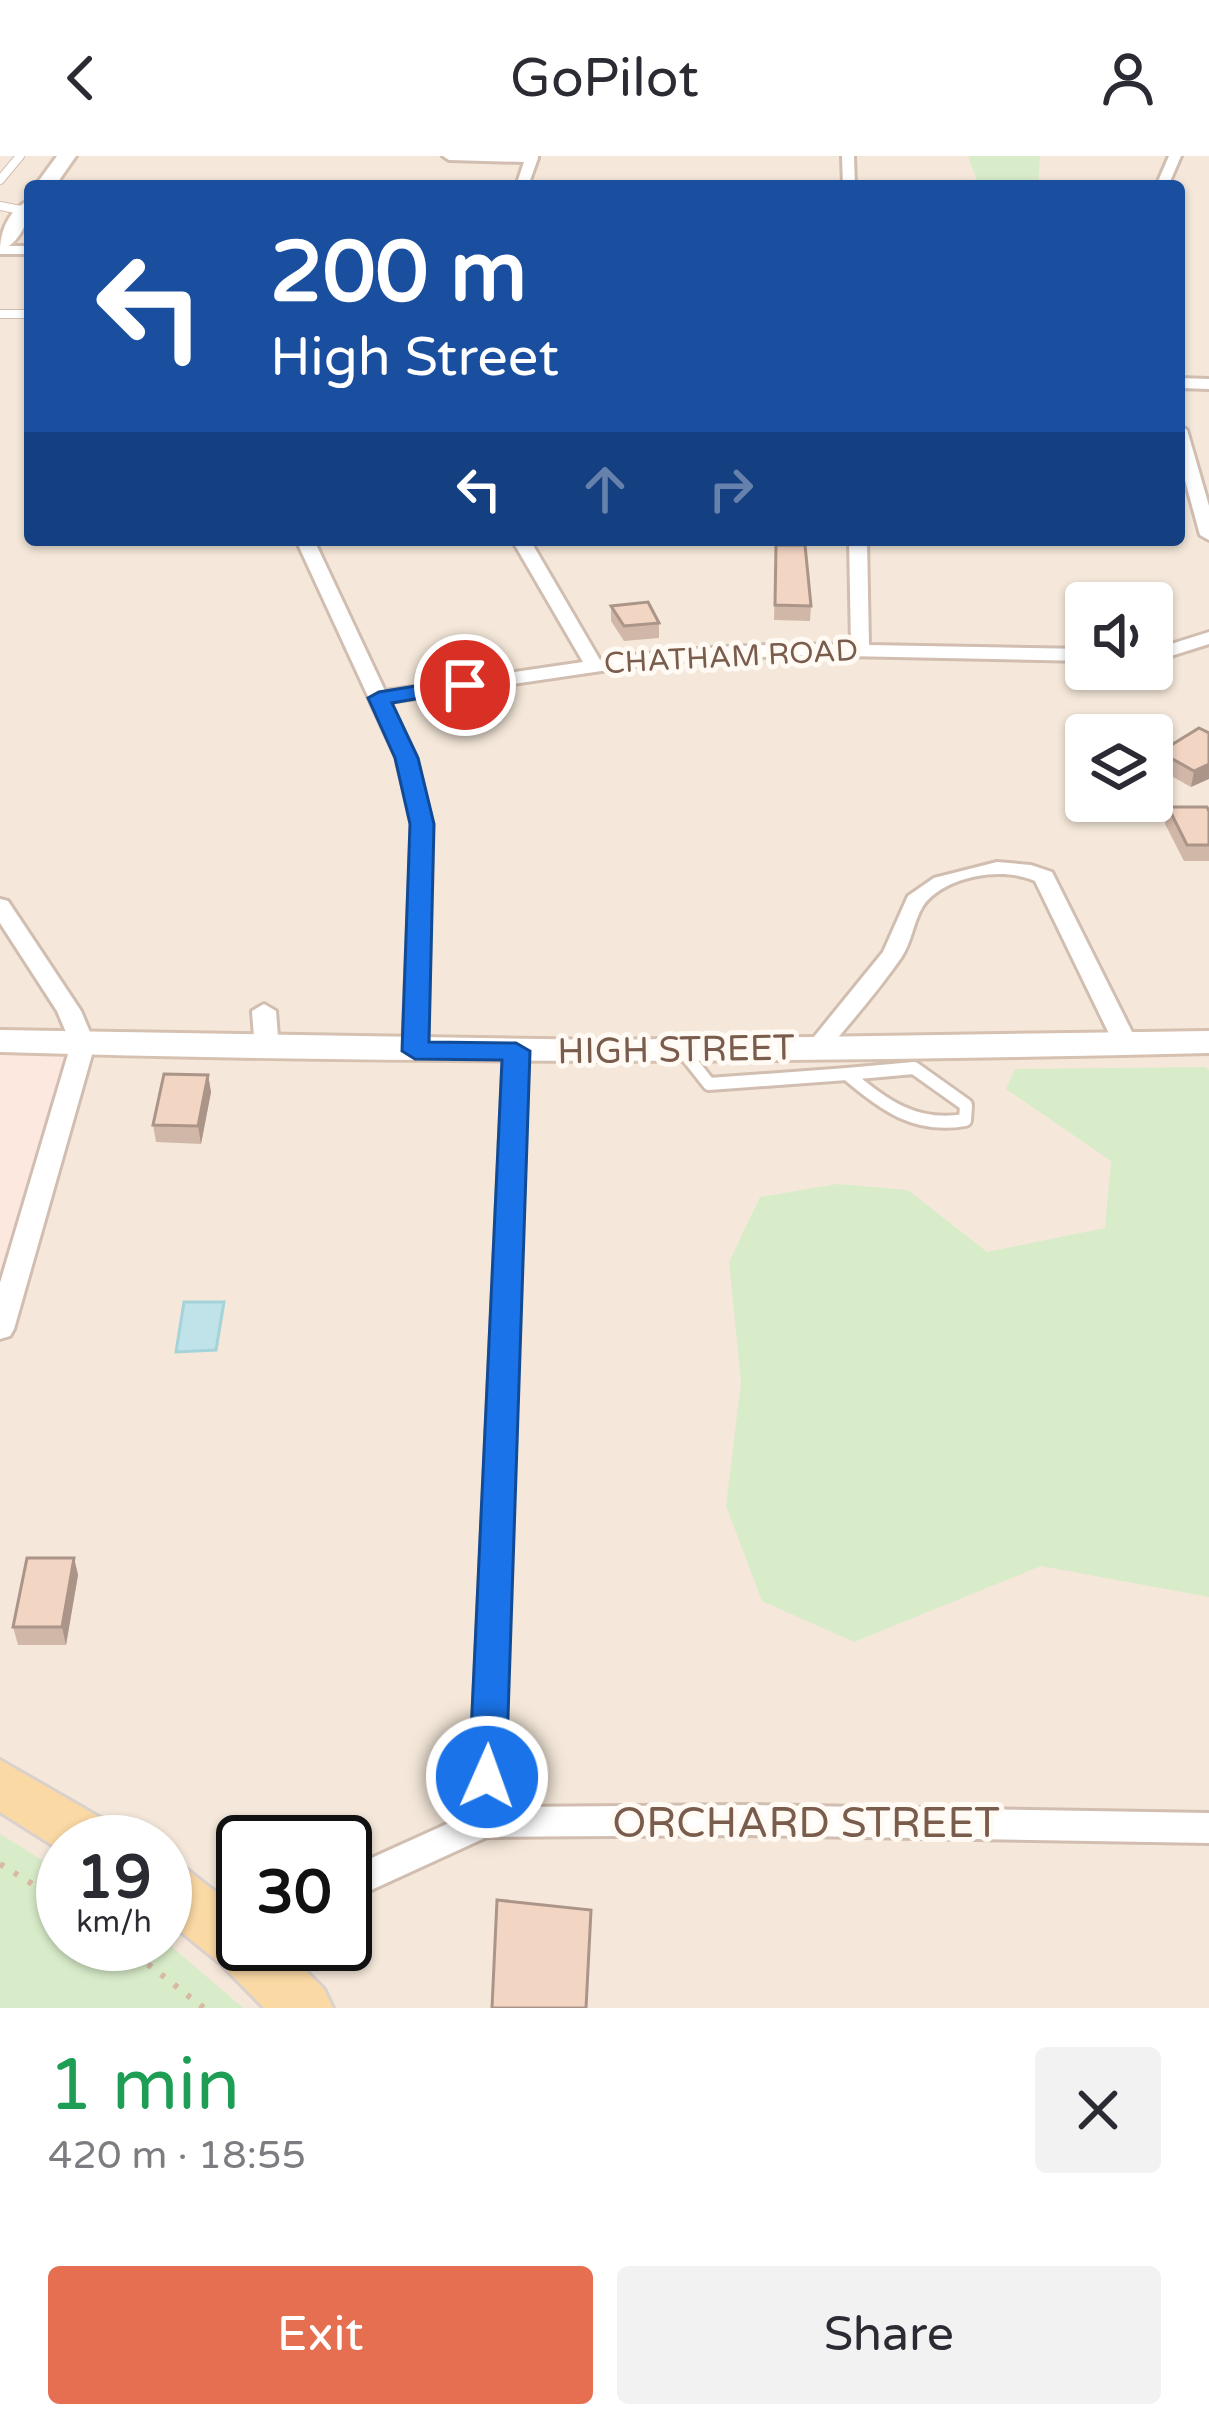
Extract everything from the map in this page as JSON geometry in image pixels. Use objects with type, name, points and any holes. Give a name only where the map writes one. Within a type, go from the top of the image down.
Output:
[{"type":"main road","points":[[0,1784],[50,1815]]},
{"type":"main road","points":[[192,1906],[216,1924]]},
{"type":"main road","points":[[268,1971],[304,2008]]},
{"type":"street","points":[[449,156],[532,157]]},
{"type":"street","points":[[0,247],[24,216]]},
{"type":"street","points":[[1185,451],[1209,535]]},
{"type":"street","points":[[308,546],[406,758],[422,824],[415,1051]]},
{"type":"street","points":[[525,546],[594,665]]},
{"type":"street","points":[[858,546],[860,648]]},
{"type":"street","points":[[1173,649],[1209,638]]},
{"type":"street","name":"CHATHAM ROAD","points":[[379,698],[656,657],[860,648],[1065,654]]},
{"type":"street","points":[[818,1048],[893,954],[904,937],[907,916],[925,891],[961,877],[1016,868],[1032,869],[1044,878],[1126,1044]]},
{"type":"street","points":[[0,906],[69,1011],[83,1044],[0,1329]]},
{"type":"street","points":[[264,1011],[267,1050]]},
{"type":"street","name":"HIGH STREET","points":[[0,1041],[415,1051],[1209,1042]]},
{"type":"street","points":[[485,1822],[516,1051]]},
{"type":"street","name":"ORCHARD STREET","points":[[372,1874],[485,1822],[750,1820],[1209,1828]]},
{"type":"lane","points":[[0,179],[20,156]]},
{"type":"lane","points":[[682,1050],[709,1084],[914,1068],[966,1105],[965,1120],[945,1126],[902,1116],[847,1074]]},
{"type":"path","points":[[0,1864],[36,1887]]},
{"type":"path","points":[[157,1971],[204,2008]]},
{"type":"shaded area","points":[[0,156],[1209,156],[1209,2008],[0,2008]]},
{"type":"shaded area","points":[[0,1041],[83,1044],[0,1329]]},
{"type":"green space","points":[[968,156],[1040,156],[1038,180],[977,180]]},
{"type":"green space","points":[[1015,1069],[1209,1070],[1209,1597],[1041,1566],[854,1642],[762,1601],[726,1506],[741,1382],[729,1262],[760,1197],[837,1184],[908,1190],[987,1252],[1105,1228],[1111,1161],[1006,1089]]},
{"type":"green space","points":[[0,1834],[36,1856],[36,1971],[192,1971],[192,1964],[243,2008],[0,2008]]},
{"type":"water","points":[[184,1302],[224,1302],[216,1350],[176,1352]]},
{"type":"building","points":[[776,546],[805,546],[811,606],[775,605]]},
{"type":"building","points":[[648,602],[659,623],[624,626],[611,606]]},
{"type":"building","points":[[1199,728],[1209,733],[1209,764],[1194,771],[1173,759],[1173,744]]},
{"type":"building","points":[[1173,807],[1207,807],[1209,845],[1187,845]]},
{"type":"building","points":[[164,1074],[208,1075],[198,1126],[153,1125]]},
{"type":"building","points":[[27,1558],[74,1558],[62,1627],[13,1627]]},
{"type":"building","points":[[497,1900],[591,1910],[586,2008],[492,2008]]},
{"type":"route","points":[[465,685],[379,698],[406,758],[422,824],[415,1051],[516,1051],[487,1777]]}]
